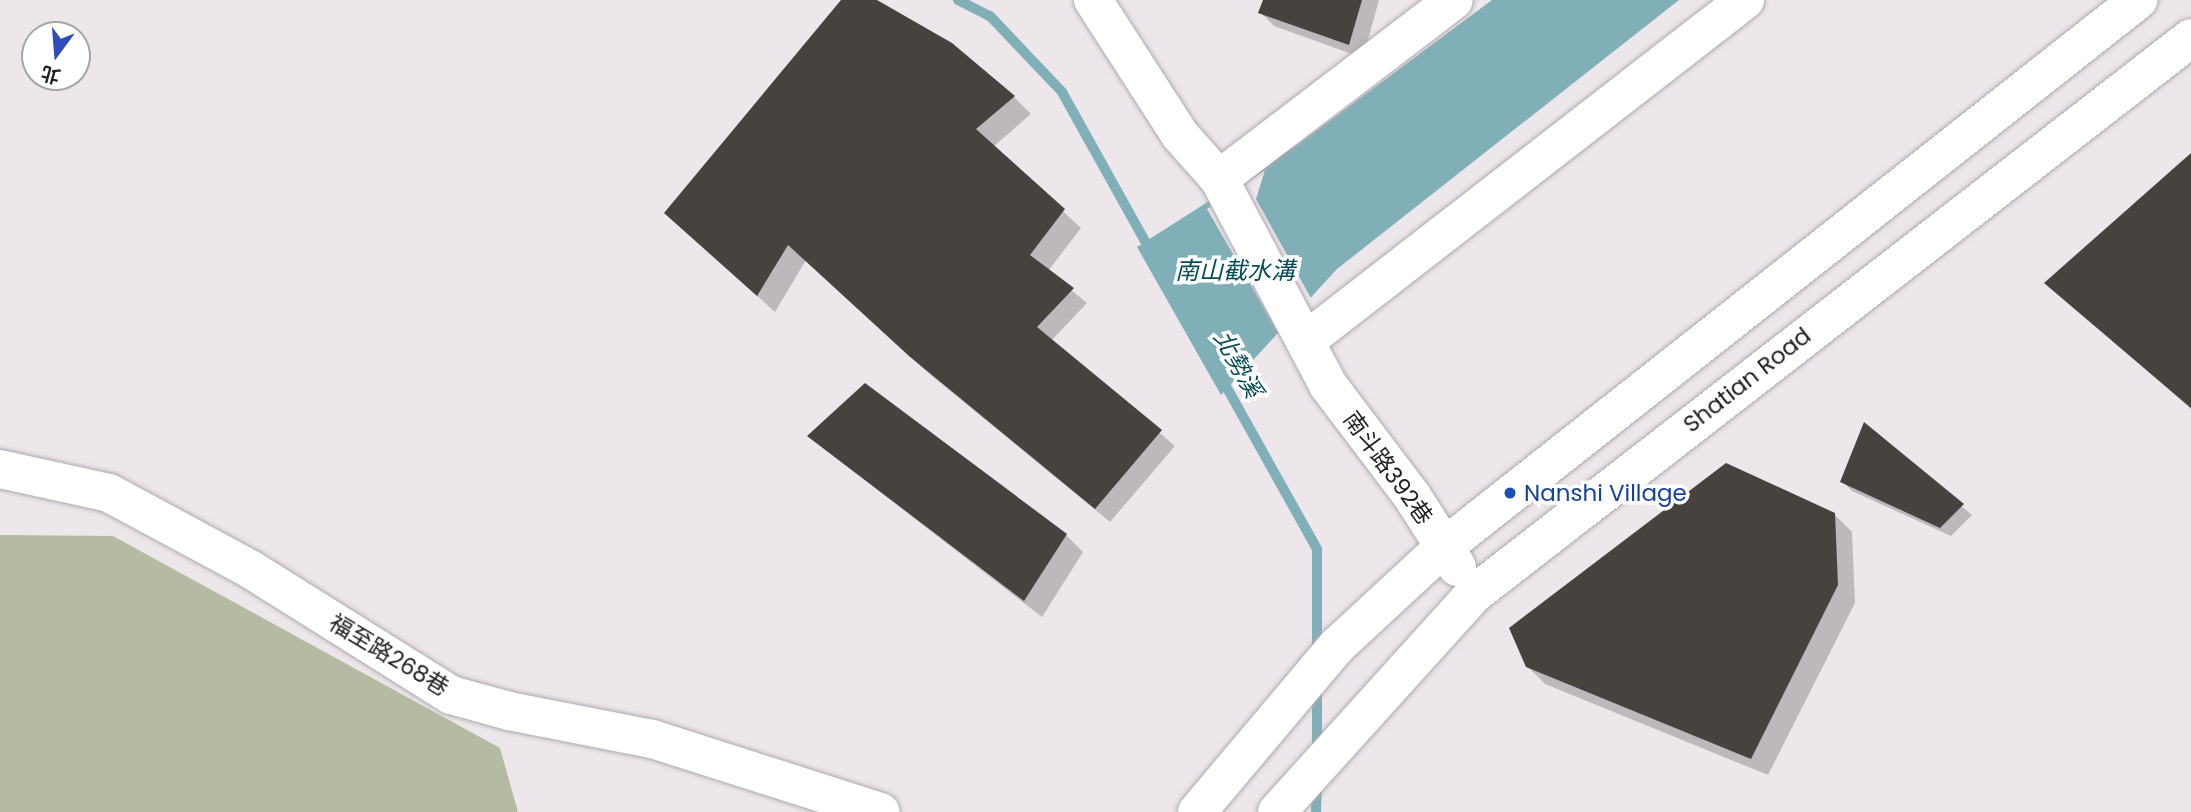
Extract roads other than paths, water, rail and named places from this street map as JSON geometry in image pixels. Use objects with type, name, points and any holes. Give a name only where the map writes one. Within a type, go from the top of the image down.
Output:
[{"type":"street","points":[[1093,0],[1180,135],[1219,179],[1454,0]]},
{"type":"street","points":[[1308,339],[1745,0]]},
{"type":"street","points":[[1197,812],[1278,710],[1337,646],[1444,547],[2138,0]]},
{"type":"street","name":"Shatian Road","points":[[1283,807],[1474,594],[2184,55]]},
{"type":"street","name":"南斗路392巷","points":[[1219,179],[1308,339],[1328,385],[1444,547],[1474,594]]},
{"type":"street","name":"福至路268巷","points":[[0,469],[109,493],[250,569],[451,695],[509,711],[652,739],[881,812]]},
{"type":"water","name":"南山截水溝","points":[[1492,0],[1679,0],[1337,269],[1221,395],[1137,247],[1297,145]]},
{"type":"waterway","name":"北勢溪","points":[[958,0],[990,16],[1062,92],[1151,252]]},
{"type":"waterway","name":"北勢溪","points":[[1222,379],[1317,549],[1317,653]]},
{"type":"waterway","name":"北勢溪","points":[[1317,686],[1317,751]]},
{"type":"waterway","name":"北勢溪","points":[[1316,812],[1317,784]]},
{"type":"place","name":"Nanshi Village","points":[[1510,493]]}]
